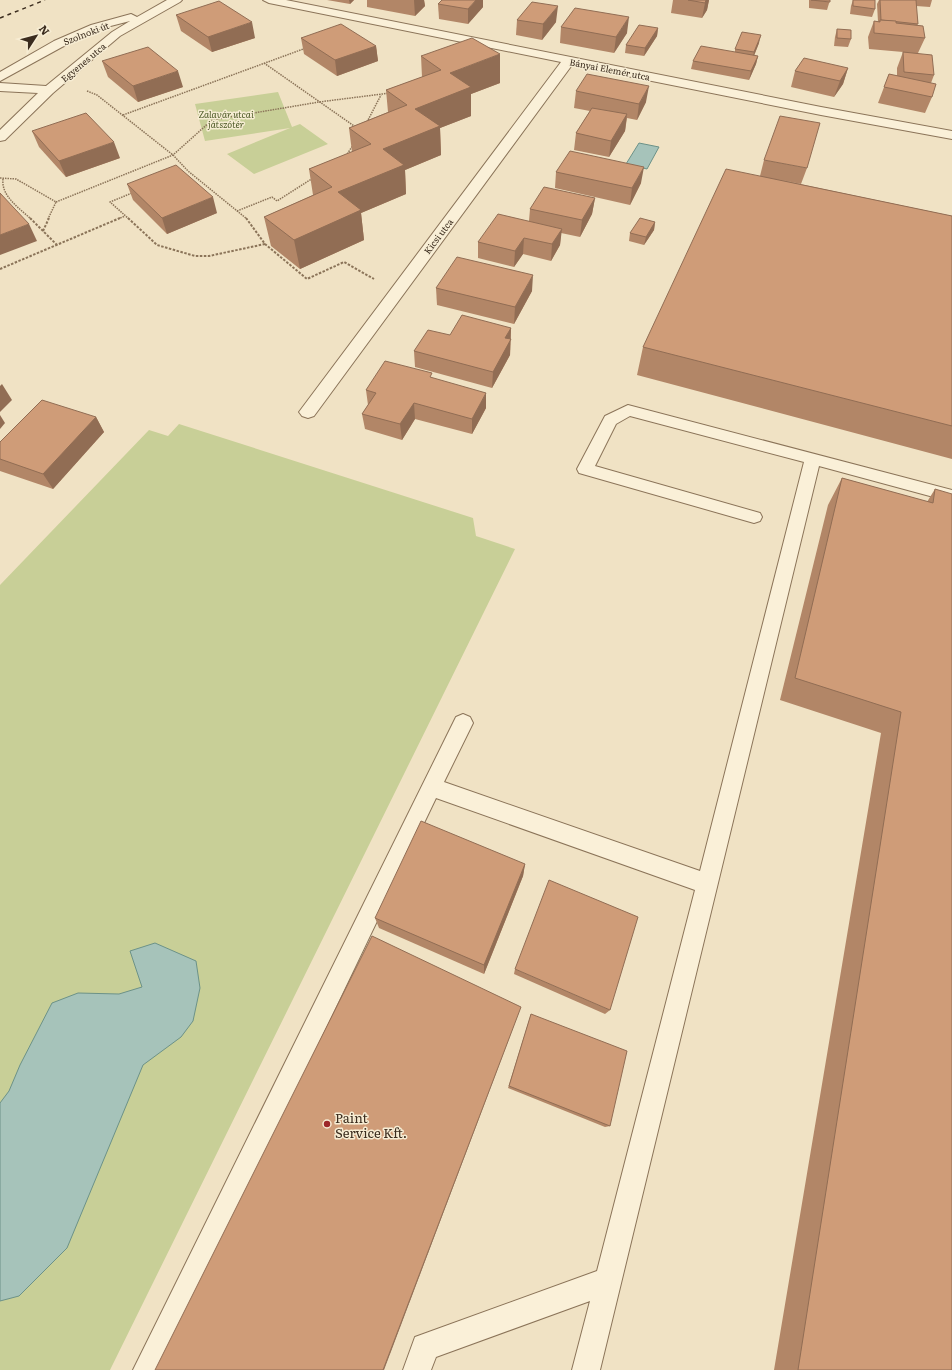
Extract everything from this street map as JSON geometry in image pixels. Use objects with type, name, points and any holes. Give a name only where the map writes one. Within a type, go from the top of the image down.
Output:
[{"type":"street","name":"Egyenes utca","points":[[0,137],[49,90],[116,34],[176,0]]},
{"type":"street","name":"Bányai Elemér utca","points":[[269,0],[821,111],[952,135]]},
{"type":"street","name":"Szolnoki út","points":[[0,77],[58,44],[95,27],[156,10]]},
{"type":"street","name":"Kicsi utca","points":[[308,412],[569,60]]},
{"type":"street","points":[[0,87],[49,90]]},
{"type":"lane","points":[[754,517],[585,469],[610,420],[628,410],[952,496]]},
{"type":"lane","points":[[586,1370],[813,459]]},
{"type":"lane","points":[[147,1370],[463,723]]},
{"type":"lane","points":[[431,787],[707,884]]},
{"type":"lane","points":[[416,1370],[425,1347],[609,1280]]},
{"type":"path","points":[[122,115],[307,48]]},
{"type":"path","points":[[264,63],[362,132]]},
{"type":"path","points":[[60,81],[97,95],[173,155],[188,171],[248,220],[265,244],[307,279],[344,262],[397,292]]},
{"type":"path","points":[[43,231],[56,202],[173,155],[212,120],[319,102],[396,92]]},
{"type":"path","points":[[365,125],[382,94]]},
{"type":"path","points":[[345,156],[354,144]]},
{"type":"path","points":[[181,174],[188,171]]},
{"type":"path","points":[[236,211],[272,197],[277,201],[314,177]]},
{"type":"path","points":[[0,178],[16,179],[56,202]]},
{"type":"path","points":[[3,179],[2,186],[7,196],[57,245]]},
{"type":"path","points":[[138,191],[110,202],[157,245],[196,256],[222,254],[265,244]]},
{"type":"path","points":[[0,269],[126,216]]},
{"type":"green space","name":"Zalavár utcai játszótér","points":[[278,92],[292,127],[300,124],[328,144],[254,174],[227,154],[290,128],[205,141],[195,104]]},
{"type":"green space","points":[[179,424],[473,518],[476,536],[515,549],[110,1370],[0,1370],[0,585],[149,430],[168,436]]},
{"type":"water","points":[[639,143],[659,147],[647,169],[626,164]]},
{"type":"water","points":[[155,943],[196,961],[200,988],[193,1021],[181,1037],[143,1065],[67,1248],[19,1296],[0,1301],[0,1103],[9,1091],[20,1065],[52,1003],[78,993],[119,994],[142,987],[130,951]]},
{"type":"building","points":[[442,0],[476,0],[468,9],[438,4]]},
{"type":"building","points":[[688,0],[706,0],[705,3]]},
{"type":"building","points":[[811,0],[830,0],[830,2]]},
{"type":"building","points":[[853,0],[875,0],[875,9],[853,6]]},
{"type":"building","points":[[880,0],[916,0],[918,24],[881,20]]},
{"type":"building","points":[[219,1],[252,22],[208,37],[176,15]]},
{"type":"building","points":[[532,2],[558,6],[543,24],[517,20]]},
{"type":"building","points":[[575,8],[629,17],[616,37],[561,27]]},
{"type":"building","points":[[880,20],[896,21],[896,23],[923,26],[925,38],[874,33],[874,21],[880,22]]},
{"type":"building","points":[[341,24],[376,46],[335,60],[301,38]]},
{"type":"building","points":[[639,25],[658,28],[645,48],[626,45]]},
{"type":"building","points":[[837,29],[851,30],[851,39],[837,38]]},
{"type":"building","points":[[742,32],[761,35],[754,52],[735,49]]},
{"type":"building","points":[[472,38],[500,54],[450,73],[471,87],[415,109],[440,126],[383,149],[404,165],[338,192],[361,210],[294,240],[264,217],[332,187],[309,169],[371,144],[349,128],[407,105],[386,90],[441,70],[421,56]]},
{"type":"building","points":[[701,46],[758,56],[751,71],[693,61]]},
{"type":"building","points":[[148,47],[178,71],[133,86],[102,61]]},
{"type":"building","points":[[903,52],[932,55],[934,75],[904,72]]},
{"type":"building","points":[[804,58],[848,68],[840,81],[795,71]]},
{"type":"building","points":[[587,74],[649,86],[639,104],[576,91]]},
{"type":"building","points":[[889,74],[936,84],[932,97],[884,87]]},
{"type":"building","points":[[592,108],[627,114],[611,141],[576,133]]},
{"type":"building","points":[[86,113],[114,142],[59,161],[32,131]]},
{"type":"building","points":[[780,116],[820,123],[807,168],[764,160]]},
{"type":"building","points":[[570,151],[644,167],[632,188],[556,172]]},
{"type":"building","points":[[176,165],[213,197],[162,218],[127,184]]},
{"type":"building","points":[[726,169],[952,216],[952,426],[643,347]]},
{"type":"building","points":[[544,187],[595,198],[582,220],[530,209]]},
{"type":"building","points":[[0,193],[29,224],[0,235]]},
{"type":"building","points":[[498,214],[562,229],[552,244],[524,238],[515,251],[478,242]]},
{"type":"building","points":[[640,218],[655,222],[646,237],[630,233]]},
{"type":"building","points":[[457,257],[533,275],[515,307],[436,288]]},
{"type":"building","points":[[462,315],[511,328],[505,338],[511,339],[493,372],[414,351],[428,330],[450,335]]},
{"type":"building","points":[[385,361],[432,373],[430,377],[486,393],[472,419],[414,403],[400,424],[362,414],[376,393],[366,390]]},
{"type":"building","points":[[42,400],[96,417],[43,474],[0,459],[0,442]]},
{"type":"building","points":[[842,478],[933,503],[935,489],[952,494],[952,1370],[798,1370],[901,712],[795,678]]},
{"type":"building","points":[[421,821],[525,864],[484,965],[375,918]]},
{"type":"building","points":[[549,880],[638,917],[610,1010],[515,969]]},
{"type":"building","points":[[372,936],[521,1007],[383,1370],[155,1370]]},
{"type":"building","points":[[531,1014],[627,1051],[610,1126],[509,1086]]},
{"type":"railway","points":[[0,18],[45,0]]},
{"type":"place","name":"Paint Service Kft.","points":[[327,1124]]}]
